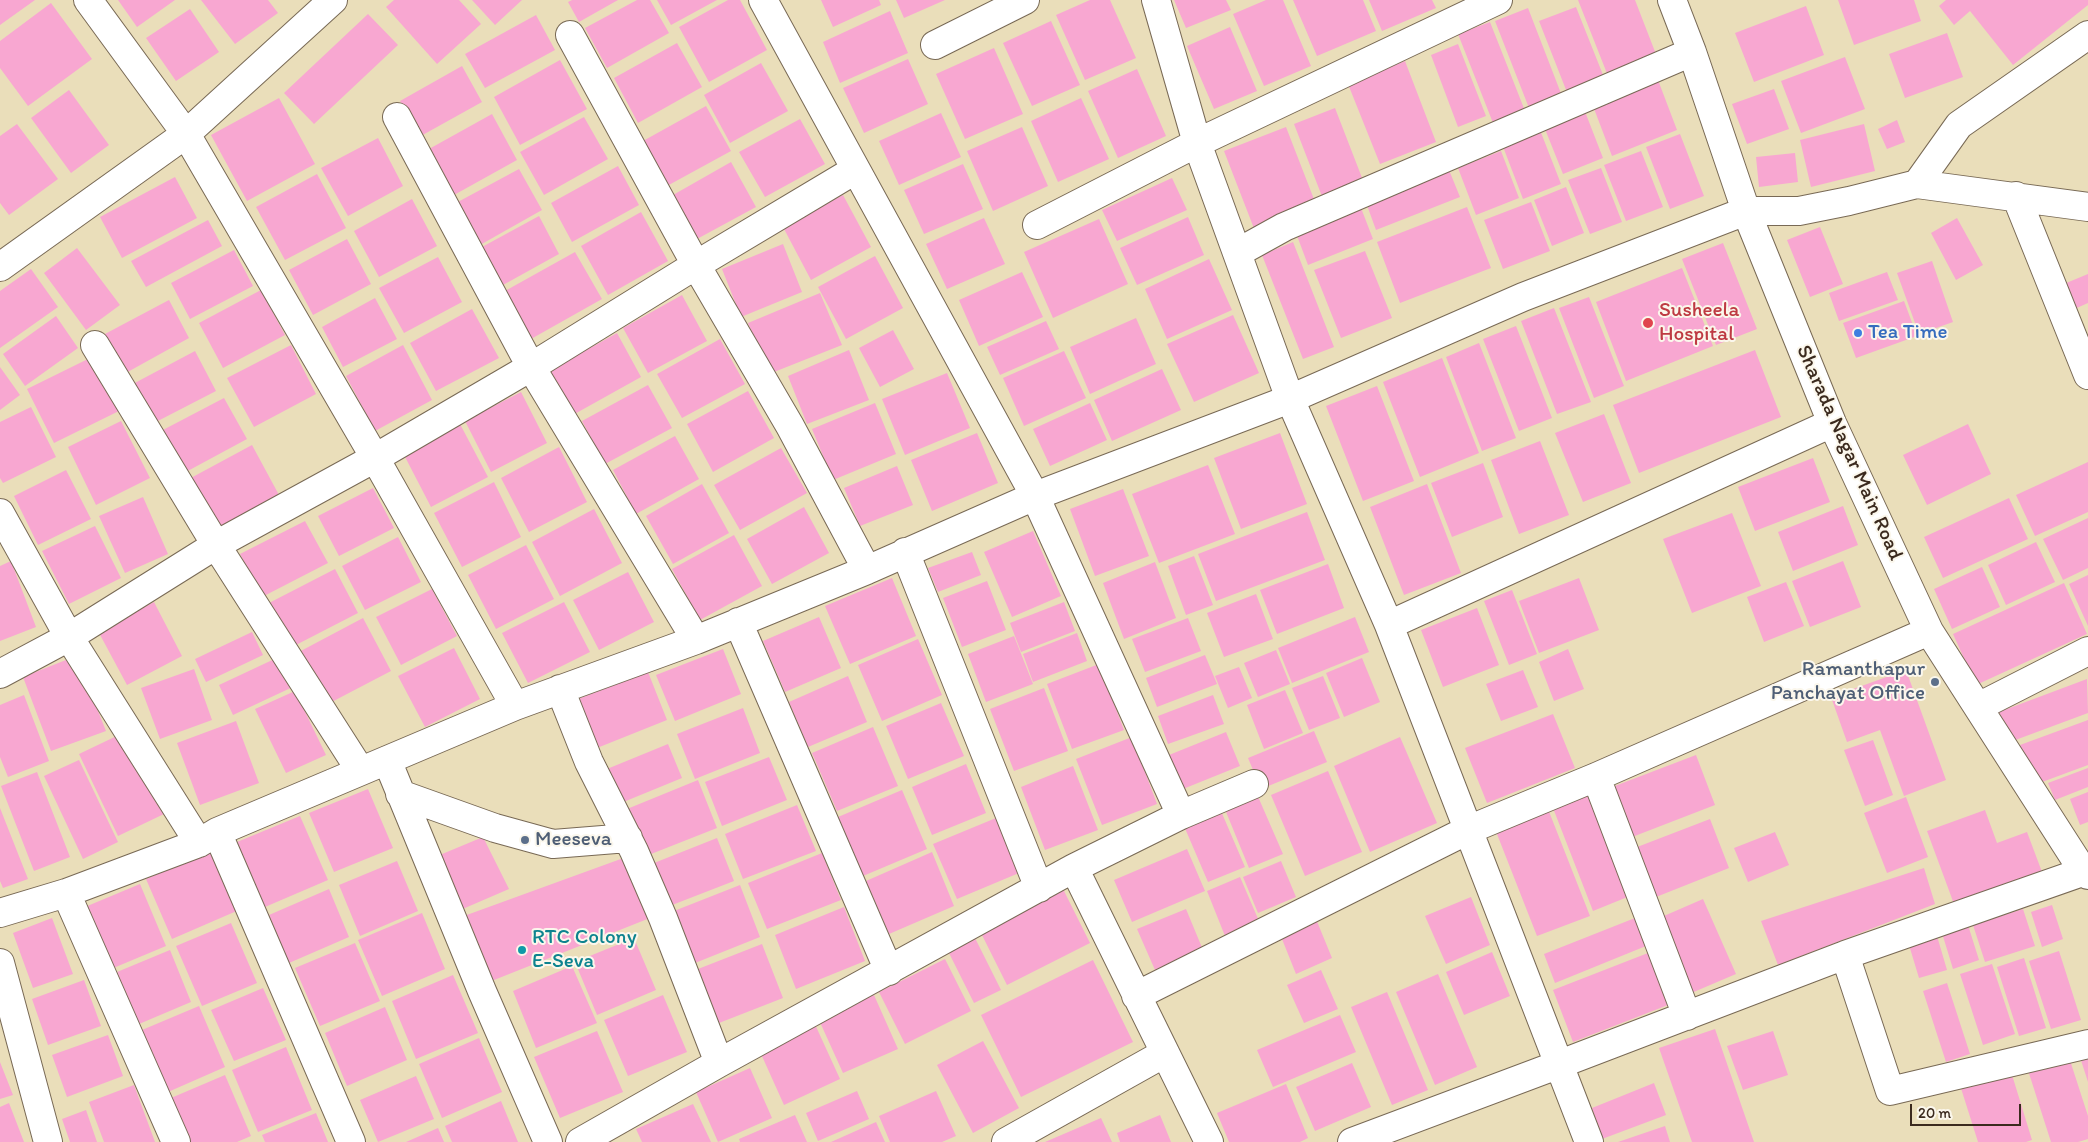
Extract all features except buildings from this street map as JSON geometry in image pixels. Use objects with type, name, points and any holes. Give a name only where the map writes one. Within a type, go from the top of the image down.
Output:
[{"type":"street","points":[[88,0],[186,134],[375,458],[515,706]]},
{"type":"street","points":[[2,261],[186,134],[334,0]]},
{"type":"street","points":[[763,0],[1035,496],[1181,815]]},
{"type":"street","points":[[935,45],[1025,0]]},
{"type":"street","points":[[1156,0],[1197,143],[1290,399],[1389,625],[1589,1142]]},
{"type":"street","points":[[1037,225],[1197,143],[1498,0]]},
{"type":"street","name":"Sharada Nagar Main Road","points":[[1672,0],[1692,52],[1746,212],[1832,423],[1929,631],[2086,872]]},
{"type":"street","points":[[570,35],[696,265],[790,426],[867,570]]},
{"type":"street","points":[[1917,184],[1959,125],[2088,35]]},
{"type":"street","points":[[1236,253],[1284,227],[1692,52]]},
{"type":"street","points":[[397,117],[531,367],[696,640]]},
{"type":"street","points":[[0,674],[69,638],[216,545],[375,458],[531,367],[855,170]]},
{"type":"street","points":[[0,913],[66,893],[208,838],[360,770],[515,706],[696,640],[867,570],[1035,496],[1290,399],[1523,297],[1746,212],[1799,210],[1849,201],[1917,184],[2088,207]]},
{"type":"street","points":[[2016,196],[2088,375]]},
{"type":"street","points":[[95,345],[216,545],[360,770]]},
{"type":"street","points":[[1389,625],[1832,423]]},
{"type":"street","points":[[0,513],[69,638],[208,838],[351,1142]]},
{"type":"street","points":[[905,552],[1039,888]]},
{"type":"street","points":[[738,622],[889,971]]},
{"type":"street","points":[[1136,996],[1468,830],[1596,777],[1929,631]]},
{"type":"street","points":[[1978,707],[2088,651]]},
{"type":"street","points":[[560,689],[589,762],[628,838],[663,918],[719,1063]]},
{"type":"street","points":[[387,760],[482,991],[548,1142]]},
{"type":"street","points":[[1596,777],[1687,1016]]},
{"type":"street","points":[[580,1142],[719,1063],[1074,868],[1181,815],[1254,784]]},
{"type":"street","points":[[400,794],[495,828],[553,844],[628,838]]},
{"type":"street","points":[[1074,868],[1209,1142]]},
{"type":"street","points":[[1352,1142],[1845,955],[2086,872]]},
{"type":"street","points":[[66,893],[176,1142]]},
{"type":"street","points":[[1845,955],[1890,1091],[2088,1044]]},
{"type":"street","points":[[0,963],[48,1142]]},
{"type":"street","points":[[1006,1142],[1166,1052]]},
{"type":"place","name":"Susheela Hospital","points":[[1648,323]]},
{"type":"place","name":"Tea Time","points":[[1858,333]]},
{"type":"place","name":"Ramanthapur Panchayat Office","points":[[1935,682]]},
{"type":"place","name":"Meeseva","points":[[525,840]]},
{"type":"place","name":"RTC Colony E-Seva","points":[[522,950]]}]
